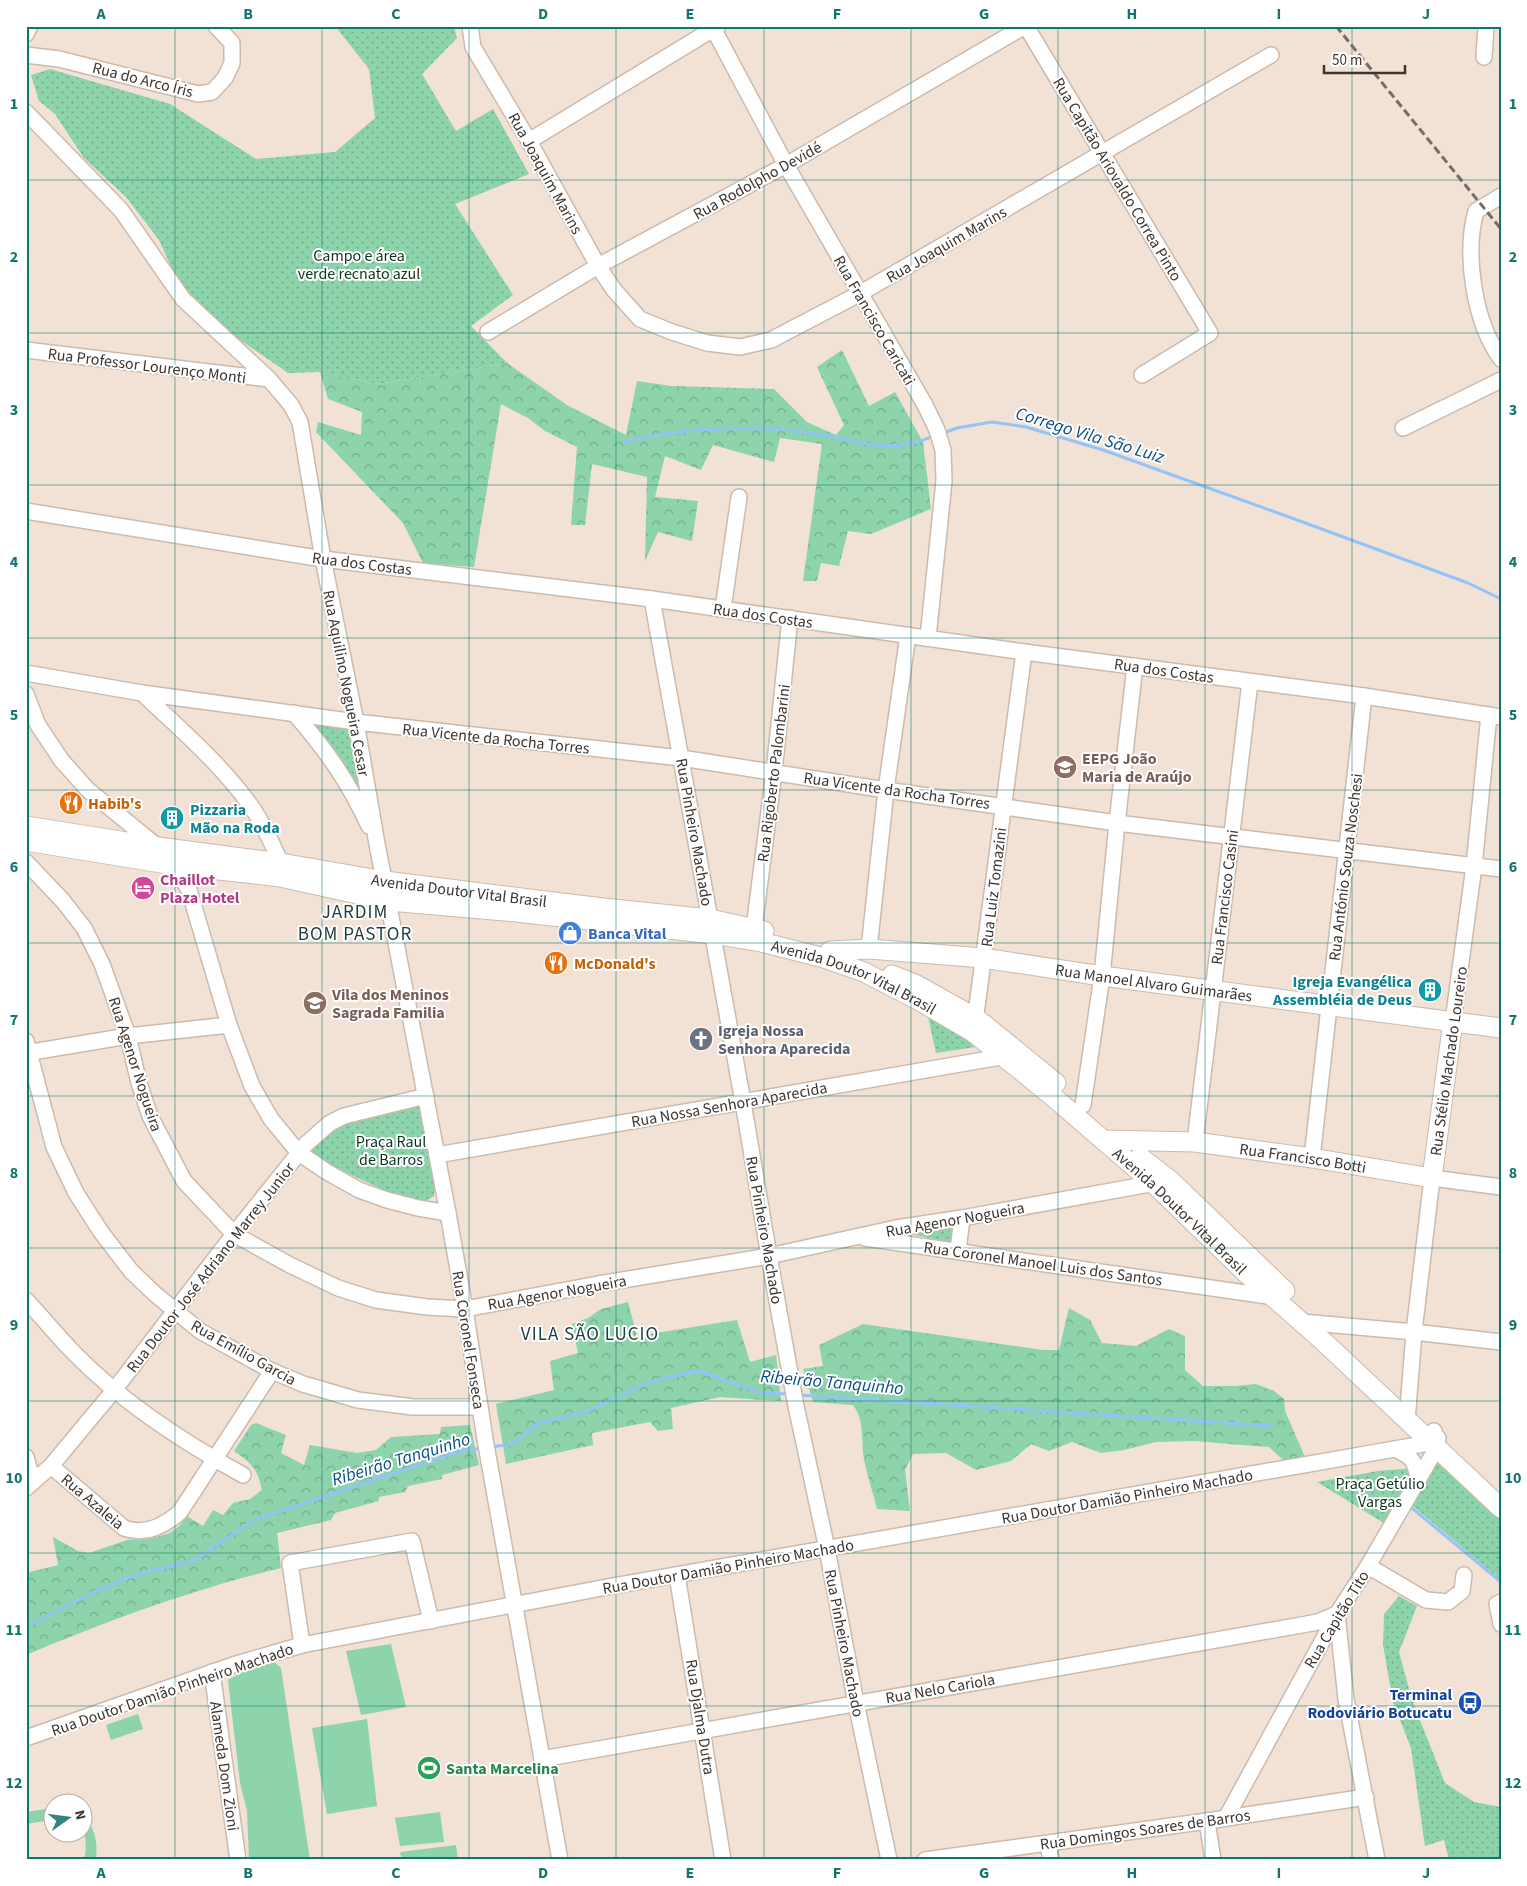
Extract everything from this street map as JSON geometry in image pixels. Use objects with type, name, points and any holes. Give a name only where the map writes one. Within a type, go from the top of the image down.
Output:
[{"type":"main road","name":"Avenida Doutor Vital Brasil","points":[[26,826],[280,870],[389,901],[585,919],[754,928],[830,950],[915,984],[975,1025],[1012,1055],[1162,1181],[1250,1266],[1322,1323],[1501,1508]]},
{"type":"main road","name":"Avenida Doutor Vital Brasil","points":[[26,841],[174,865],[280,870],[385,881],[603,908],[711,926],[864,972],[918,1000],[975,1025]]},
{"type":"main road","name":"Rua Manoel Alvaro Guimarães","points":[[830,950],[869,949],[984,958],[1102,976],[1329,1004],[1501,1028]]},
{"type":"main road","name":"Rua Stélio Machado Loureiro","points":[[1432,1178],[1453,1021]]},
{"type":"main road","name":"Avenida Doutor Vital Brasil","points":[[1012,1055],[1083,1105],[1111,1140]]},
{"type":"main road","name":"Rua Francisco Botti","points":[[1111,1140],[1195,1142],[1312,1158],[1432,1178]]},
{"type":"main road","name":"Avenida Doutor Vital Brasil","points":[[1250,1266],[1274,1297],[1408,1414]]},
{"type":"main road","name":"Avenida Doutor Vital Brasil","points":[[1434,1439],[1501,1494]]},
{"type":"street","points":[[26,34],[30,26]]},
{"type":"street","name":"Rua do Arco Íris","points":[[26,55],[59,59],[198,94],[212,92],[226,78],[232,64],[232,43],[216,26]]},
{"type":"street","name":"Rua Joaquim Marins","points":[[470,26],[473,47],[529,141],[598,266],[614,290],[640,319],[707,343],[740,346],[771,340],[859,294],[1271,55]]},
{"type":"street","name":"Rua Capitão Ariovaldo Correa Pinto","points":[[1026,26],[1210,333],[1142,375]]},
{"type":"street","name":"Rua Rodolpho Devidé","points":[[488,332],[598,266],[786,165],[1026,26]]},
{"type":"street","points":[[1484,57],[1486,26]]},
{"type":"street","points":[[529,141],[714,27]]},
{"type":"street","name":"Rua Francisco Caricati","points":[[714,27],[786,165],[925,405],[936,430],[943,450],[944,481],[928,638]]},
{"type":"street","name":"Rua Aquilino Nogueira Cesar","points":[[26,112],[121,210],[183,299],[269,380],[291,405],[300,422],[323,559],[356,722],[385,881]]},
{"type":"street","points":[[1501,196],[1476,211],[1472,232],[1472,277],[1480,317],[1491,345],[1501,359]]},
{"type":"street","name":"Rua Professor Lourenço Monti","points":[[26,350],[269,380]]},
{"type":"street","points":[[1403,428],[1501,380]]},
{"type":"street","points":[[722,609],[738,497]]},
{"type":"street","name":"Rua dos Costas","points":[[26,511],[323,559],[652,599],[1024,652],[1364,696],[1495,716]]},
{"type":"street","name":"Rua Pinheiro Machado","points":[[652,599],[796,1406],[827,1549],[888,1860]]},
{"type":"street","name":"Rua Rigoberto Palombarini","points":[[754,928],[774,772],[790,618]]},
{"type":"street","points":[[869,949],[886,790],[908,635]]},
{"type":"street","name":"Rua Luiz Tomazini","points":[[975,1025],[1024,652]]},
{"type":"street","points":[[1083,1105],[1102,976],[1135,666]]},
{"type":"street","name":"Rua Vicente da Rocha Torres","points":[[26,673],[142,693],[356,722],[681,758],[886,790],[1117,822],[1501,869]]},
{"type":"street","name":"Rua Francisco Casini","points":[[1195,1142],[1250,682]]},
{"type":"street","points":[[142,693],[197,745],[231,781],[252,807],[280,870]]},
{"type":"street","points":[[26,694],[38,725],[62,761],[88,790],[158,848],[174,865],[189,890],[229,1025],[252,1086],[270,1119],[299,1153],[359,1190],[387,1200],[448,1213]]},
{"type":"street","name":"Rua António Souza Noschesi","points":[[1312,1158],[1364,696]]},
{"type":"street","points":[[294,713],[319,742],[346,781],[377,844]]},
{"type":"street","name":"Rua Stélio Machado Loureiro","points":[[1453,1021],[1495,716]]},
{"type":"street","name":"Rua Agenor Nogueira","points":[[26,862],[84,928],[102,964],[128,1036],[139,1084],[150,1116],[184,1181],[234,1234],[290,1265],[345,1290],[376,1300],[426,1308],[465,1309],[598,1284],[769,1256],[896,1228],[962,1218],[1162,1181]]},
{"type":"street","name":"Rua Coronel Fonseca","points":[[385,881],[448,1213],[485,1439],[560,1860]]},
{"type":"street","points":[[28,1049],[229,1025]]},
{"type":"street","name":"Rua Emílio Garcia","points":[[28,1049],[54,1147],[76,1193],[101,1232],[131,1271],[200,1331],[272,1370],[303,1384],[358,1400],[413,1407],[480,1407]]},
{"type":"street","name":"Rua Nossa Senhora Aparecida","points":[[437,1155],[1012,1055]]},
{"type":"street","name":"Rua Doutor José Adriano Marrey Junior","points":[[30,1485],[51,1466],[115,1389],[299,1153],[330,1123],[344,1116],[426,1096]]},
{"type":"street","name":"Rua Stélio Machado Loureiro","points":[[1408,1414],[1414,1332],[1432,1178]]},
{"type":"street","name":"Rua Francisco Botti","points":[[1432,1178],[1501,1187]]},
{"type":"street","points":[[958,1251],[962,1218]]},
{"type":"street","points":[[896,1228],[906,1244]]},
{"type":"street","name":"Rua Coronel Manoel Luis dos Santos","points":[[856,1237],[1229,1289],[1274,1297]]},
{"type":"street","points":[[1229,1289],[1243,1279],[1250,1266]]},
{"type":"street","points":[[26,1300],[76,1355],[115,1389],[148,1415],[215,1460],[243,1475]]},
{"type":"street","points":[[1302,1322],[1501,1342]]},
{"type":"street","points":[[215,1460],[272,1370]]},
{"type":"street","name":"Rua Doutor Damião Pinheiro Machado","points":[[26,1738],[212,1672],[302,1645],[514,1604],[1423,1444],[1434,1439]]},
{"type":"street","name":"Rua Capitão Tito","points":[[1226,1818],[1337,1614],[1368,1566],[1418,1479],[1434,1439]]},
{"type":"street","points":[[1395,1449],[1407,1454],[1412,1459],[1416,1466],[1418,1479]]},
{"type":"street","points":[[26,1456],[30,1485]]},
{"type":"street","name":"Rua Azaleia","points":[[51,1466],[124,1528],[137,1532],[158,1527],[180,1512],[215,1460]]},
{"type":"street","points":[[302,1645],[290,1563],[412,1542],[431,1621]]},
{"type":"street","points":[[1368,1566],[1426,1600],[1448,1602],[1462,1591],[1464,1575]]},
{"type":"street","name":"Rua Djalma Dutra","points":[[677,1575],[723,1860]]},
{"type":"street","points":[[1501,1602],[1497,1604],[1501,1624]]},
{"type":"street","points":[[1337,1614],[1346,1699],[1377,1860]]},
{"type":"street","name":"Rua Nelo Cariola","points":[[542,1759],[1318,1622],[1337,1614]]},
{"type":"street","name":"Alameda Dom Zioni","points":[[212,1672],[238,1860]]},
{"type":"street","name":"Rua Domingos Soares de Barros","points":[[925,1860],[1048,1844],[1366,1797]]},
{"type":"street","points":[[1207,1821],[1213,1860]]},
{"type":"street","points":[[1048,1844],[1051,1860]]},
{"type":"green space","name":"Campo e área verde recnato azul","points":[[335,26],[454,26],[457,38],[422,74],[456,131],[493,109],[529,174],[455,204],[513,295],[471,326],[507,363],[378,384],[320,372],[288,373],[188,304],[159,240],[126,197],[84,158],[55,114],[39,101],[31,75],[50,69],[170,104],[256,159],[335,152],[375,118],[369,69]]},
{"type":"green space","points":[[842,350],[869,406],[895,392],[923,442],[931,509],[871,534],[848,531],[839,566],[821,563],[817,581],[803,581],[822,444],[780,438],[774,462],[713,445],[701,470],[665,456],[655,497],[698,501],[692,541],[658,532],[645,561],[647,477],[592,464],[585,525],[571,525],[577,447],[545,431],[528,418],[501,404],[474,567],[423,563],[403,523],[316,432],[318,422],[361,435],[362,412],[328,399],[320,372],[378,384],[507,363],[567,405],[626,435],[637,381],[671,386],[774,389],[807,422],[836,435],[844,425],[817,367]]},
{"type":"green space","points":[[309,721],[351,727],[364,787],[358,787],[338,754]]},
{"type":"green space","points":[[927,1012],[982,1046],[936,1053]]},
{"type":"green space","name":"Praça Raul de Barros","points":[[422,1104],[436,1179],[434,1196],[424,1202],[395,1195],[318,1160],[312,1151],[321,1138],[345,1121],[376,1112]]},
{"type":"green space","points":[[955,1225],[953,1243],[906,1233]]},
{"type":"green space","points":[[628,1302],[637,1336],[737,1320],[750,1362],[776,1355],[781,1401],[720,1397],[671,1408],[673,1429],[658,1431],[650,1422],[592,1433],[593,1445],[506,1464],[496,1404],[554,1390],[550,1361],[578,1353],[572,1324],[588,1318],[601,1309]]},
{"type":"green space","points":[[1069,1308],[1090,1320],[1102,1343],[1136,1346],[1169,1329],[1185,1336],[1185,1370],[1203,1386],[1256,1384],[1274,1391],[1284,1399],[1285,1411],[1305,1457],[1283,1460],[1269,1447],[1195,1441],[1156,1442],[1124,1450],[1101,1453],[1072,1442],[1049,1451],[1031,1444],[1011,1461],[976,1470],[946,1453],[913,1454],[905,1470],[910,1511],[877,1509],[864,1459],[861,1424],[857,1411],[853,1405],[813,1402],[803,1369],[823,1366],[819,1345],[863,1324],[1043,1350],[1059,1350]]},
{"type":"green space","points":[[256,1423],[286,1435],[281,1453],[304,1465],[310,1445],[357,1453],[376,1450],[391,1437],[440,1434],[441,1427],[470,1425],[479,1465],[442,1475],[442,1479],[408,1486],[405,1492],[379,1497],[379,1501],[335,1513],[331,1520],[277,1533],[281,1568],[248,1576],[152,1606],[26,1655],[26,1573],[58,1565],[53,1537],[78,1551],[89,1553],[127,1540],[149,1539],[170,1533],[187,1516],[203,1526],[213,1510],[223,1515],[233,1503],[250,1499],[262,1490],[256,1471],[234,1451],[251,1425]]},
{"type":"green space","points":[[1436,1461],[1501,1520],[1501,1580],[1414,1507],[1406,1503]]},
{"type":"green space","name":"Praça Getúlio Vargas","points":[[1414,1468],[1402,1498],[1387,1525],[1317,1482],[1378,1471]]},
{"type":"green space","points":[[1399,1596],[1417,1606],[1399,1652],[1412,1700],[1445,1783],[1474,1802],[1501,1807],[1501,1860],[1449,1860],[1444,1840],[1425,1846],[1411,1748],[1393,1702],[1383,1645],[1384,1614]]},
{"type":"green space","points":[[391,1644],[406,1707],[361,1715],[346,1651]]},
{"type":"green space","points":[[273,1661],[281,1668],[310,1860],[249,1860],[247,1811],[240,1783],[228,1680],[260,1662]]},
{"type":"green space","points":[[138,1714],[143,1729],[111,1740],[106,1725]]},
{"type":"green space","points":[[367,1719],[377,1806],[327,1814],[312,1728]]},
{"type":"green space","points":[[42,1810],[42,1822],[26,1824],[26,1812]]},
{"type":"green space","points":[[440,1812],[444,1842],[400,1846],[395,1818]]},
{"type":"green space","points":[[92,1828],[95,1835],[96,1860],[84,1860],[86,1844],[92,1844]]},
{"type":"green space","points":[[456,1845],[458,1860],[402,1860],[400,1852]]},
{"type":"waterway","name":"Corrego Vila São Luiz","points":[[943,433],[957,428],[992,422],[1026,427],[1103,450],[1300,521],[1468,583],[1501,599]]},
{"type":"waterway","name":"Corrego Vila São Luiz","points":[[624,442],[660,434],[735,428],[794,431],[861,443],[891,446],[918,442],[934,436]]},
{"type":"waterway","name":"Ribeirão Tanquinho","points":[[492,1447],[512,1444],[539,1423],[588,1411],[649,1382],[699,1371],[761,1393],[790,1394]]},
{"type":"waterway","name":"Ribeirão Tanquinho","points":[[799,1395],[1272,1426]]},
{"type":"waterway","name":"Ribeirão Tanquinho","points":[[26,1627],[90,1594],[137,1574],[193,1561],[254,1520],[458,1452],[483,1448]]},
{"type":"waterway","name":"Ribeirão Tanquinho","points":[[1413,1509],[1501,1582]]},
{"type":"railway","points":[[1336,26],[1501,229]]},
{"type":"place","name":"EEPG João Maria de Araújo","points":[[1065,767]]},
{"type":"place","name":"Habib's","points":[[71,803]]},
{"type":"place","name":"Pizzaria Mão na Roda","points":[[172,818]]},
{"type":"place","name":"Chaillot Plaza Hotel","points":[[143,888]]},
{"type":"place","name":"Banca Vital","points":[[570,933]]},
{"type":"place","name":"McDonald's","points":[[556,963]]},
{"type":"place","name":"Igreja Evangélica Assembléia de Deus","points":[[1430,990]]},
{"type":"place","name":"Vila dos Meninos Sagrada Familia","points":[[315,1003]]},
{"type":"place","name":"Igreja Nossa Senhora Aparecida","points":[[701,1039]]},
{"type":"place","name":"Terminal Rodoviário Botucatu","points":[[1470,1703]]},
{"type":"place","name":"Santa Marcelina","points":[[429,1768]]},
{"type":"district","name":"JARDIM BOM PASTOR","points":[[355,922]]},
{"type":"district","name":"VILA SÃO LUCIO","points":[[590,1333]]}]
